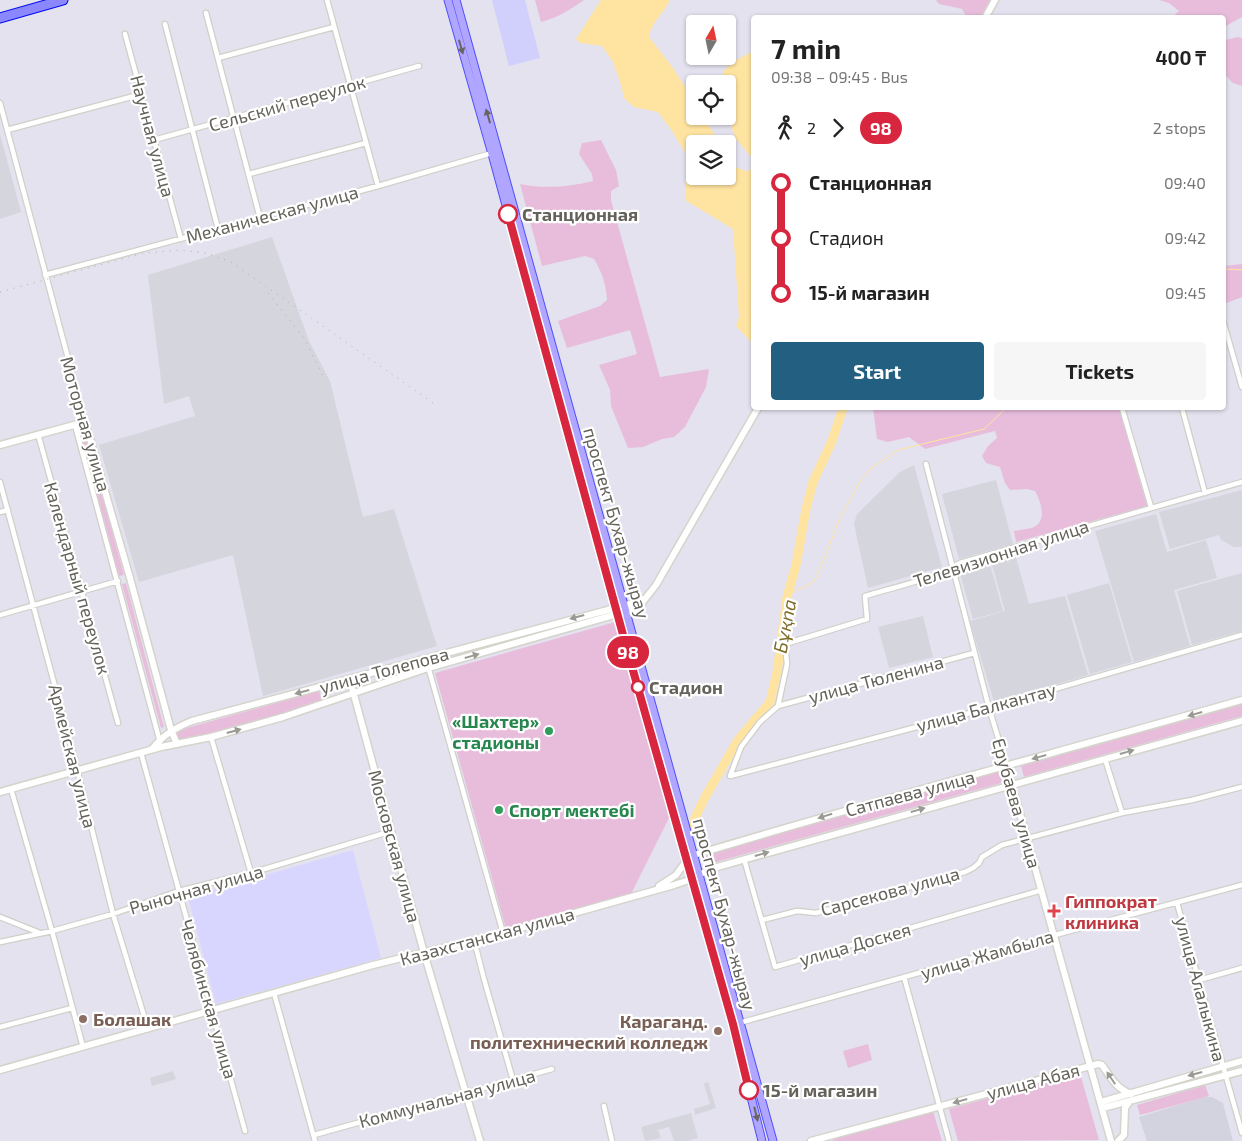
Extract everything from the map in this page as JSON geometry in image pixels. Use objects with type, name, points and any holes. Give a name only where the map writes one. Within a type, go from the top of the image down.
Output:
[{"type":"highway","points":[[0,18],[63,0]]},
{"type":"main road","name":"проспект Бухар-жырау","points":[[448,0],[495,153]]},
{"type":"main road","name":"проспект Бухар-жырау","points":[[456,0],[495,153],[562,395],[626,609],[700,875],[762,1141]]},
{"type":"main road","points":[[987,15],[995,0]]},
{"type":"main road","name":"проспект Бухар-жырау","points":[[562,395],[616,611],[692,879],[773,1141]]},
{"type":"main road","points":[[626,609],[641,604],[656,585],[757,410]]},
{"type":"main road","points":[[0,445],[85,422]]},
{"type":"main road","name":"Моторная улица","points":[[85,422],[171,730],[177,744]]},
{"type":"main road","name":"улица Толепова","points":[[152,749],[171,730],[192,721],[426,659],[626,609]]},
{"type":"main road","name":"улица Толепова","points":[[0,792],[152,749],[211,737],[283,717],[428,668],[616,611]]},
{"type":"main road","name":"Московская улица","points":[[350,680],[424,953],[480,1141]]},
{"type":"main road","name":"Сатпаева улица","points":[[654,890],[676,876],[687,860],[694,855],[850,808],[1242,700]]},
{"type":"main road","name":"Сатпаева улица","points":[[700,875],[710,869],[744,859],[1242,721]]},
{"type":"main road","name":"Ерубаева улица","points":[[1007,766],[1111,1141]]},
{"type":"main road","name":"Казахстанская улица","points":[[0,1070],[274,993],[474,939],[503,933],[692,879],[700,875]]},
{"type":"main road","points":[[1118,1141],[1124,1135],[1125,1108],[1130,1098],[1222,1066],[1242,1061]]},
{"type":"main road","name":"улица Абая","points":[[811,1141],[1091,1065],[1102,1065],[1116,1086],[1130,1098]]},
{"type":"main road","points":[[1102,1105],[1242,1071]]},
{"type":"street","points":[[327,0],[378,186]]},
{"type":"street","points":[[206,13],[260,218]]},
{"type":"street","points":[[165,24],[218,229]]},
{"type":"street","points":[[218,58],[334,27]]},
{"type":"street","name":"Научная улица","points":[[125,34],[181,239]]},
{"type":"street","name":"Сельский переулок","points":[[154,140],[420,66]]},
{"type":"street","points":[[7,130],[142,94]]},
{"type":"street","name":"Моторная улица","points":[[0,103],[85,422]]},
{"type":"street","points":[[249,174],[366,143]]},
{"type":"street","name":"Механическая улица","points":[[45,275],[495,153]]},
{"type":"street","points":[[1226,331],[1242,387]]},
{"type":"street","points":[[1123,410],[1151,507]]},
{"type":"street","points":[[1183,410],[1205,493]]},
{"type":"street","name":"Моторная улица","points":[[75,425],[161,747]]},
{"type":"street","name":"Календарный переулок","points":[[38,434],[118,723]]},
{"type":"street","name":"Ерубаева улица","points":[[926,464],[974,653],[1007,766]]},
{"type":"street","name":"Армейская улица","points":[[0,482],[34,604],[113,914],[148,1029]]},
{"type":"street","name":"Телевизионная улица","points":[[778,706],[787,664],[785,644],[867,619],[865,596],[960,563],[1242,482]]},
{"type":"street","points":[[0,512],[8,510]]},
{"type":"street","points":[[0,615],[118,581]]},
{"type":"street","name":"улица Балкантау","points":[[778,706],[760,722],[741,747],[730,776],[989,708],[1242,635]]},
{"type":"street","name":"улица Тюленина","points":[[778,706],[974,653]]},
{"type":"street","points":[[426,659],[503,933]]},
{"type":"street","points":[[211,737],[251,873]]},
{"type":"street","name":"Челябинская улица","points":[[141,753],[245,1130]]},
{"type":"street","points":[[1105,759],[1122,813]]},
{"type":"street","name":"Сарсекова улица","points":[[762,920],[797,910],[816,913],[965,872],[979,863],[982,857],[1002,845],[1122,813],[1192,800],[1242,787]]},
{"type":"street","points":[[11,789],[52,930],[83,1047]]},
{"type":"street","name":"Рыночная улица","points":[[0,942],[113,914],[179,891],[251,873],[392,831]]},
{"type":"street","name":"улица Доскея","points":[[744,859],[775,967],[1042,890]]},
{"type":"street","name":"улица Жамбыла","points":[[736,1024],[1242,885]]},
{"type":"street","name":"улица Алалыкина","points":[[1177,903],[1242,1133]]},
{"type":"street","points":[[0,917],[40,933]]},
{"type":"street","points":[[474,939],[513,1080]]},
{"type":"street","points":[[1199,980],[1242,968]]},
{"type":"street","points":[[904,977],[949,1141]]},
{"type":"street","points":[[274,993],[315,1141]]},
{"type":"street","points":[[0,1027],[72,1008]]},
{"type":"street","name":"Коммунальная улица","points":[[314,1135],[552,1069]]},
{"type":"street","points":[[604,1106],[612,1141]]},
{"type":"shaded area","points":[[535,0],[584,0],[563,13],[541,22]]},
{"type":"shaded area","points":[[601,0],[670,0],[652,27],[649,37],[686,89],[686,125],[708,125],[715,135],[686,135],[686,154],[658,112],[634,107],[624,98],[613,62],[602,46],[580,43],[576,39]]},
{"type":"shaded area","points":[[936,0],[990,0],[982,15],[965,15],[962,9],[939,4]]},
{"type":"shaded area","points":[[1159,0],[1242,0],[1242,17],[1226,26],[1226,15],[1174,15],[1179,11],[1169,3]]},
{"type":"shaded area","points":[[1242,38],[1242,86],[1233,83],[1226,76],[1226,40]]},
{"type":"shaded area","points":[[751,53],[751,156],[736,139],[731,125],[736,125],[736,75],[722,75],[730,65],[736,65],[736,61]]},
{"type":"shaded area","points":[[0,134],[21,212],[0,219]]},
{"type":"shaded area","points":[[601,140],[616,170],[619,186],[611,191],[611,200],[660,377],[709,369],[706,387],[685,427],[674,437],[662,439],[643,447],[628,448],[611,406],[610,390],[599,365],[637,354],[630,330],[567,348],[558,321],[600,306],[607,300],[603,278],[594,259],[585,256],[542,266],[520,184],[556,187],[593,181],[592,174],[579,154],[582,143]]},
{"type":"shaded area","points":[[736,167],[749,172],[751,168],[751,342],[736,326],[739,317],[733,229],[685,200],[686,185],[736,185]]},
{"type":"shaded area","points":[[272,237],[309,341],[330,381],[363,517],[394,509],[437,646],[263,696],[233,555],[139,582],[99,445],[195,416],[189,396],[164,404],[148,275]]},
{"type":"shaded area","points":[[1242,264],[1242,297],[1226,303],[1226,266]]},
{"type":"shaded area","points":[[873,410],[1120,410],[1147,506],[1016,542],[1014,531],[1032,528],[1038,524],[1041,520],[1042,510],[1035,491],[1027,489],[1010,490],[1005,483],[1000,467],[986,463],[982,456],[988,446],[997,438],[995,431],[925,449],[909,437],[888,442],[877,439]]},
{"type":"shaded area","points":[[87,438],[124,575],[119,576],[82,439]]},
{"type":"shaded area","points":[[914,465],[942,567],[868,588],[854,524],[857,514],[900,472]]},
{"type":"shaded area","points":[[996,480],[1013,544],[959,559],[942,494]]},
{"type":"shaded area","points":[[1242,490],[1242,547],[1234,547],[1221,540],[1219,535],[1170,549],[1159,512]]},
{"type":"shaded area","points":[[1156,514],[1167,552],[1206,540],[1217,578],[1174,590],[1190,646],[1134,662],[1095,531]]},
{"type":"shaded area","points":[[1015,554],[1029,604],[1065,596],[1088,675],[994,702],[970,621],[1005,611],[991,561]]},
{"type":"shaded area","points":[[989,561],[1003,611],[973,619],[959,570]]},
{"type":"shaded area","points":[[1242,573],[1242,631],[1192,645],[1177,591]]},
{"type":"shaded area","points":[[126,583],[164,727],[161,728],[122,584]]},
{"type":"shaded area","points":[[1109,583],[1132,662],[1090,674],[1067,595]]},
{"type":"shaded area","points":[[923,616],[933,657],[889,668],[878,627]]},
{"type":"shaded area","name":"«Шахтер» стадионы","points":[[615,622],[671,814],[631,894],[506,929],[435,673]]},
{"type":"shaded area","points":[[319,691],[322,701],[284,714],[179,741],[176,731]]},
{"type":"shaded area","points":[[1242,704],[1242,716],[1024,777],[1021,766]]},
{"type":"shaded area","points":[[1002,771],[1005,782],[705,865],[702,854]]},
{"type":"shaded area","points":[[353,850],[381,958],[216,1004],[188,897]]},
{"type":"shaded area","points":[[868,1044],[872,1060],[848,1068],[843,1051]]},
{"type":"shaded area","points":[[173,1071],[176,1079],[152,1086],[150,1078]]},
{"type":"shaded area","points":[[1080,1073],[1099,1140],[958,1141],[949,1109]]},
{"type":"shaded area","points":[[708,1082],[716,1108],[695,1115],[694,1109],[710,1104],[704,1084]]},
{"type":"shaded area","points":[[1205,1085],[1209,1096],[1140,1115],[1137,1105]]},
{"type":"shaded area","points":[[1204,1097],[1212,1097],[1223,1103],[1233,1141],[1147,1141],[1139,1117]]},
{"type":"shaded area","points":[[933,1111],[942,1141],[832,1140]]},
{"type":"shaded area","points":[[691,1113],[698,1138],[674,1141],[669,1127],[658,1130],[661,1138],[645,1141],[641,1127]]},
{"type":"sand","points":[[492,0],[525,0],[540,58],[509,66]]},
{"type":"waterway","points":[[1226,269],[1242,270]]},
{"type":"waterway","name":"Бұқпа","points":[[691,827],[704,799],[738,740],[770,702],[777,672],[787,597],[796,565],[806,509],[813,482],[832,441],[842,410]]},
{"type":"waterway","points":[[788,593],[813,582],[840,518],[860,481],[870,469],[898,450],[984,429],[1004,410]]},
{"type":"railway","points":[[0,292],[144,253],[181,250],[205,253],[231,262],[433,403]]},
{"type":"railway","points":[[268,293],[304,338],[325,380]]},
{"type":"bus line","name":"98","points":[[508,214],[625,642],[733,1024],[749,1090]]},
{"type":"place","name":"Станционная","points":[[508,214]]},
{"type":"place","name":"Стадион","points":[[638,687]]},
{"type":"place","name":"«Шахтер» стадионы","points":[[549,731]]},
{"type":"place","name":"Спорт мектебі","points":[[499,810]]},
{"type":"place","name":"Гиппократ клиника","points":[[1054,911]]},
{"type":"place","name":"Болашак","points":[[83,1019]]},
{"type":"place","name":"Караганд. политехнический колледж","points":[[718,1031]]},
{"type":"place","name":"15-й магазин","points":[[749,1090]]}]
